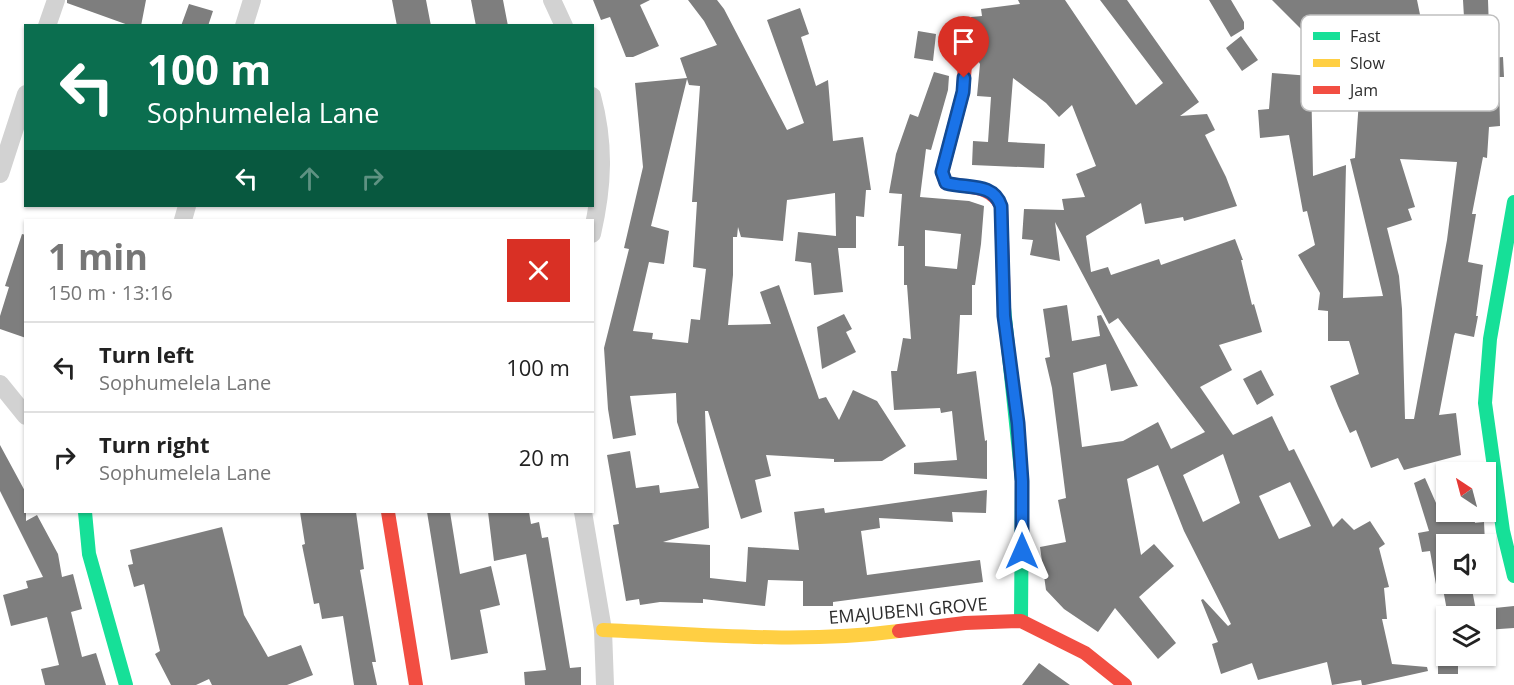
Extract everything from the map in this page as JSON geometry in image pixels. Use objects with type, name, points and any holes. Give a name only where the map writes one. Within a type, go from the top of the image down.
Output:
[{"type":"street","points":[[48,24],[56,0]]},
{"type":"street","points":[[245,24],[252,0]]},
{"type":"street","points":[[552,0],[563,24]]},
{"type":"street","points":[[965,64],[963,92],[942,172],[946,183],[988,189],[995,193],[1001,206],[1004,316],[1018,423],[1022,481],[1021,621]]},
{"type":"street","points":[[0,174],[24,100]]},
{"type":"street","points":[[594,103],[600,123],[603,163],[594,221]]},
{"type":"street","points":[[1514,202],[1490,339],[1485,403],[1503,531],[1514,576]]},
{"type":"street","points":[[0,384],[24,414]]},
{"type":"street","points":[[85,513],[89,554],[126,685]]},
{"type":"street","points":[[388,513],[416,685]]},
{"type":"street","points":[[583,513],[603,630],[605,685]]},
{"type":"street","name":"EMAJUBENI GROVE","points":[[603,630],[794,638],[855,637],[964,623],[1021,621],[1085,653],[1125,685]]},
{"type":"building","points":[[67,0],[146,0],[141,24],[125,24],[67,3]]},
{"type":"building","points":[[392,0],[426,0],[431,24],[397,24]]},
{"type":"building","points":[[471,0],[503,0],[508,24],[476,24]]},
{"type":"building","points":[[593,0],[650,0],[640,5],[659,46],[633,57],[626,57],[610,17],[601,20]]},
{"type":"building","points":[[688,0],[717,0],[724,9],[787,130],[804,123],[767,20],[800,8],[809,34],[801,37],[816,86],[828,80],[833,141],[863,137],[871,190],[866,190],[864,217],[856,216],[856,248],[838,248],[843,292],[814,295],[811,263],[795,261],[798,232],[836,236],[835,193],[787,200],[783,241],[741,237],[738,227],[737,237],[733,237],[733,275],[728,325],[771,324],[760,292],[779,285],[819,399],[826,397],[839,420],[853,390],[877,401],[906,446],[882,461],[834,462],[834,459],[766,455],[771,476],[755,480],[762,512],[741,519],[708,411],[705,411],[709,528],[663,542],[710,545],[710,578],[746,582],[748,547],[799,550],[794,512],[824,508],[825,513],[987,490],[986,513],[952,512],[953,522],[879,518],[880,528],[861,531],[867,575],[980,560],[983,582],[833,602],[833,606],[803,606],[803,581],[768,580],[765,606],[703,599],[703,603],[660,602],[640,605],[639,599],[626,601],[613,525],[619,524],[607,455],[630,451],[636,488],[659,485],[660,493],[699,488],[677,422],[676,393],[630,396],[636,435],[613,439],[608,409],[604,348],[629,249],[624,248],[643,167],[635,83],[687,78],[680,58],[717,45],[704,21]],"holes":[[[687,79],[689,85],[700,86],[692,202],[697,202],[693,267],[706,269],[700,320],[691,319],[688,343],[652,339],[653,333],[633,331],[649,262],[664,264],[669,231],[651,226]]]},
{"type":"building","points":[[1018,0],[1065,0],[1136,105],[1163,83],[1100,0],[1127,0],[1199,102],[1180,116],[1207,114],[1215,130],[1205,135],[1226,177],[1237,206],[1184,221],[1183,217],[1145,224],[1141,203],[1086,236],[1091,272],[1108,267],[1111,275],[1159,259],[1161,265],[1235,239],[1243,260],[1241,260],[1252,305],[1254,304],[1262,332],[1219,345],[1232,370],[1200,387],[1233,435],[1272,416],[1289,451],[1294,449],[1333,527],[1342,518],[1354,530],[1370,521],[1385,544],[1379,548],[1389,587],[1384,588],[1387,619],[1382,619],[1392,664],[1427,667],[1428,671],[1365,685],[1362,685],[1361,680],[1332,685],[1327,662],[1258,680],[1252,663],[1221,674],[1212,644],[1218,642],[1201,600],[1203,599],[1228,626],[1231,624],[1184,531],[1158,465],[1127,479],[1141,555],[1154,544],[1174,566],[1139,597],[1176,643],[1158,659],[1115,608],[1098,632],[1064,609],[1046,590],[1040,547],[1066,542],[1058,500],[1066,498],[1052,388],[1045,358],[1050,357],[1043,309],[1067,305],[1072,341],[1100,336],[1097,316],[1101,315],[1138,386],[1111,391],[1106,364],[1073,373],[1082,447],[1123,441],[1158,422],[1171,449],[1205,432],[1118,318],[1109,324],[1055,222],[1060,261],[1030,255],[1033,240],[1022,239],[1024,209],[1064,210],[1062,199],[1085,197],[1076,174],[1096,166],[1072,105],[1059,117],[1046,103],[1013,78],[1008,142],[1045,144],[1044,168],[972,165],[973,141],[988,142],[991,97],[977,96],[980,64],[973,52],[971,17],[982,16],[981,9],[1020,4]],"holes":[[[1223,454],[1240,503],[1203,522],[1183,475]],[[1290,482],[1311,526],[1279,539],[1259,496]]]},
{"type":"building","points":[[1209,0],[1231,0],[1244,22],[1244,29],[1231,37]]},
{"type":"building","points":[[1272,0],[1417,0],[1420,15],[1301,15],[1301,29]]},
{"type":"building","points":[[1463,0],[1488,0],[1489,15],[1464,15]]},
{"type":"building","points":[[189,4],[213,11],[209,24],[182,24]]},
{"type":"building","points":[[918,31],[936,34],[933,61],[914,58]]},
{"type":"building","points":[[1241,36],[1258,60],[1242,71],[1226,48]]},
{"type":"building","points":[[1499,57],[1503,57],[1504,77],[1499,77]]},
{"type":"building","points":[[934,72],[949,76],[948,90],[931,150],[926,149],[920,197],[969,201],[984,206],[975,285],[972,285],[972,315],[960,315],[957,374],[976,371],[985,441],[987,440],[987,479],[914,474],[914,463],[957,460],[952,411],[941,413],[940,408],[894,410],[891,371],[897,371],[903,338],[911,339],[907,285],[904,285],[904,246],[898,246],[902,194],[889,193],[896,154],[910,114],[918,117]],"holes":[[[925,230],[961,234],[957,269],[925,266]]]},
{"type":"building","points":[[1272,73],[1301,75],[1301,111],[1312,111],[1313,176],[1346,165],[1343,298],[1383,296],[1350,159],[1355,158],[1358,111],[1499,111],[1499,77],[1500,126],[1489,127],[1487,158],[1483,157],[1472,214],[1476,214],[1468,262],[1483,265],[1476,316],[1478,316],[1474,337],[1455,333],[1439,415],[1456,413],[1461,455],[1404,470],[1398,458],[1371,468],[1356,430],[1350,433],[1330,386],[1359,374],[1349,341],[1328,341],[1328,311],[1318,310],[1320,293],[1298,255],[1315,245],[1307,211],[1303,212],[1289,135],[1260,138],[1258,110],[1269,109]],"holes":[[[1400,159],[1457,162],[1447,240],[1414,419],[1405,419],[1399,276],[1387,228],[1412,220],[1408,209],[1415,207]]]},
{"type":"building","points":[[22,234],[24,234],[24,337],[0,329],[0,316],[9,287],[5,286]]},
{"type":"building","points":[[844,314],[852,329],[846,332],[856,352],[822,369],[817,327]]},
{"type":"building","points":[[1261,370],[1274,395],[1257,405],[1243,379]]},
{"type":"building","points":[[0,445],[24,489],[26,521],[37,515],[58,554],[62,577],[73,574],[82,609],[71,612],[82,657],[96,653],[106,685],[45,685],[41,669],[59,665],[47,617],[11,626],[3,595],[28,588],[26,581],[43,577],[0,491]]},
{"type":"building","points":[[1425,478],[1436,503],[1436,522],[1484,522],[1485,534],[1436,534],[1436,584],[1430,551],[1422,552],[1418,533],[1429,531],[1414,483]]},
{"type":"building","points":[[300,513],[356,513],[364,569],[360,570],[376,662],[372,662],[377,685],[354,685],[343,616],[322,619],[319,603],[314,604],[302,545],[305,544]]},
{"type":"building","points":[[427,513],[450,513],[460,574],[491,566],[500,605],[480,610],[488,653],[451,660]]},
{"type":"building","points":[[488,513],[529,513],[531,524],[539,522],[542,538],[548,537],[570,668],[581,667],[581,685],[525,685],[524,672],[546,670],[526,554],[494,561]]},
{"type":"building","points":[[222,527],[244,615],[268,657],[301,645],[313,675],[287,685],[212,685],[209,679],[196,685],[171,685],[155,654],[160,651],[144,584],[134,587],[128,565],[133,564],[130,550]]},
{"type":"building","points":[[1444,594],[1473,594],[1475,606],[1446,606]]},
{"type":"building","points":[[1514,606],[1514,628],[1496,629],[1496,608]]},
{"type":"building","points":[[1039,663],[1070,685],[1022,685]]},
{"type":"building","points":[[1438,666],[1458,666],[1458,674],[1438,674]]},
{"type":"traffic: fast","points":[[1514,202],[1490,339],[1485,403],[1503,531],[1514,576]]},
{"type":"traffic: fast","points":[[1004,308],[1022,481],[1021,621]]},
{"type":"traffic: fast","points":[[85,513],[89,554],[126,685]]},
{"type":"traffic: slow","points":[[603,630],[788,637],[825,637],[899,631]]},
{"type":"traffic: jam","points":[[965,64],[963,92],[942,172],[946,183],[984,190],[991,194],[1001,206],[1004,308]]},
{"type":"traffic: jam","points":[[388,513],[416,685]]},
{"type":"traffic: jam","points":[[899,631],[965,623],[1021,621],[1085,653],[1125,685]]},
{"type":"route","points":[[964,78],[963,92],[942,162],[942,172],[946,183],[988,189],[995,193],[1001,206],[1004,316],[1018,423],[1022,481],[1022,551]]}]
